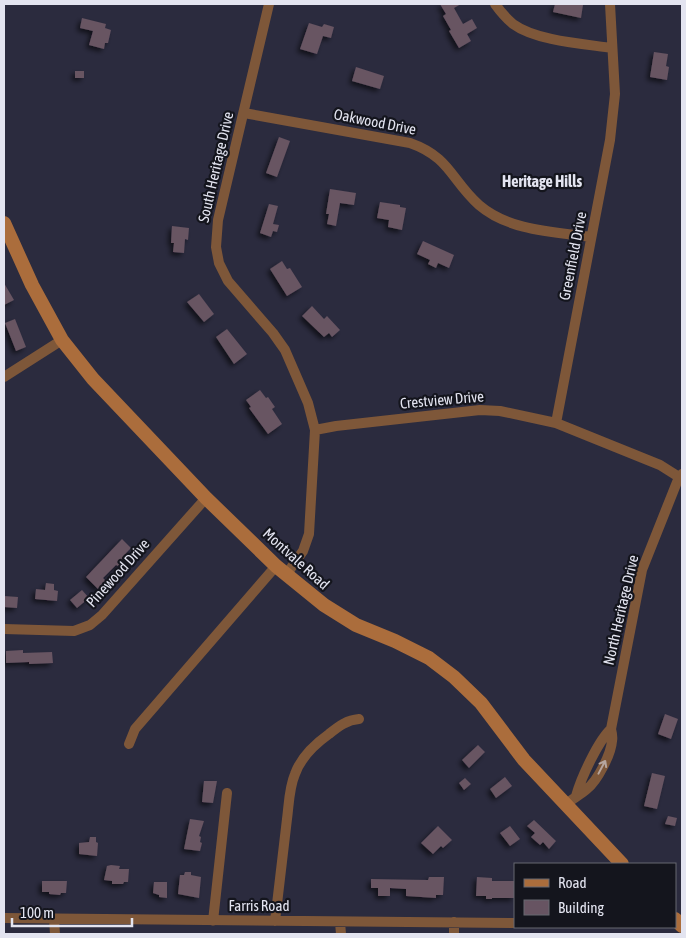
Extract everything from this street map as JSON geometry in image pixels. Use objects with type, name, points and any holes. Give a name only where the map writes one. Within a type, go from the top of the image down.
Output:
[{"type":"main road","name":"Montvale Road","points":[[5,228],[46,312],[62,340],[93,380],[206,498],[281,571],[324,605],[356,625],[429,658],[454,677],[481,703],[524,760],[571,801],[621,863]]},
{"type":"street","name":"South Heritage Drive","points":[[129,744],[134,729],[281,571],[303,551],[309,534],[315,430],[308,403],[285,350],[273,333],[228,281],[220,263],[216,247],[218,220],[270,4]]},
{"type":"street","points":[[495,4],[515,25],[539,36],[612,48]]},
{"type":"street","name":"Greenfield Drive","points":[[556,423],[610,140],[615,94],[610,4]]},
{"type":"street","name":"Oakwood Drive","points":[[244,113],[410,143],[423,148],[442,161],[464,190],[492,215],[511,223],[536,229],[592,237]]},
{"type":"street","points":[[4,377],[62,340]]},
{"type":"street","name":"Crestview Drive","points":[[315,430],[480,410],[500,412],[556,423],[660,465],[680,476]]},
{"type":"street","name":"North Heritage Drive","points":[[571,801],[604,735],[611,729],[642,570],[680,476]]},
{"type":"street","name":"Pinewood Drive","points":[[4,629],[74,631],[90,625],[102,615],[206,498]]},
{"type":"street","points":[[276,922],[283,851],[291,789],[295,773],[304,757],[318,742],[341,724],[359,719]]},
{"type":"street","points":[[212,921],[227,793]]},
{"type":"street","name":"Farris Road","points":[[4,918],[514,924]]},
{"type":"street","points":[[54,920],[55,934]]},
{"type":"street","points":[[340,922],[341,934]]},
{"type":"street","points":[[454,922],[454,934]]},
{"type":"building","points":[[440,4],[461,4],[454,8],[463,24],[472,19],[477,28],[467,34],[471,41],[459,48],[449,31],[451,30],[443,16],[446,14]]},
{"type":"building","points":[[555,4],[583,5],[581,18],[553,12]]},
{"type":"building","points":[[82,18],[106,24],[105,28],[111,30],[108,43],[105,43],[104,49],[89,45],[93,31],[80,28]]},
{"type":"building","points":[[309,23],[322,27],[324,24],[334,27],[331,38],[323,36],[317,54],[300,49]]},
{"type":"building","points":[[654,52],[668,54],[666,66],[669,67],[667,80],[650,77]]},
{"type":"building","points":[[356,67],[384,76],[380,89],[352,81]]},
{"type":"building","points":[[75,71],[84,71],[84,78],[75,78]]},
{"type":"building","points":[[279,137],[290,141],[277,177],[266,173]]},
{"type":"building","points":[[330,189],[356,193],[354,205],[340,203],[336,226],[327,224],[329,214],[326,214]]},
{"type":"building","points":[[380,202],[400,205],[400,207],[406,208],[402,230],[388,227],[389,220],[377,218]]},
{"type":"building","points":[[269,204],[278,206],[273,224],[279,225],[277,232],[273,231],[271,237],[260,233]]},
{"type":"building","points":[[172,226],[189,228],[188,240],[185,239],[184,253],[173,252],[174,243],[171,243]]},
{"type":"building","points":[[423,241],[454,255],[449,268],[438,263],[436,268],[428,264],[430,260],[417,254]]},
{"type":"building","points":[[282,261],[287,269],[290,268],[302,287],[287,296],[270,269]]},
{"type":"building","points":[[4,283],[14,300],[4,305]]},
{"type":"building","points":[[199,294],[214,314],[204,322],[187,302]]},
{"type":"building","points":[[312,306],[324,319],[327,316],[340,330],[332,337],[329,333],[324,337],[302,316]]},
{"type":"building","points":[[15,319],[26,347],[16,351],[5,323]]},
{"type":"building","points":[[227,329],[247,354],[234,364],[216,337]]},
{"type":"building","points":[[260,390],[275,407],[272,409],[282,424],[268,434],[249,408],[251,407],[246,400]]},
{"type":"building","points":[[122,539],[131,548],[126,553],[128,555],[103,578],[106,581],[98,589],[86,577]]},
{"type":"building","points":[[46,583],[54,584],[54,590],[58,591],[57,601],[35,599],[36,589],[45,590]]},
{"type":"building","points":[[82,590],[89,598],[77,608],[70,600]]},
{"type":"building","points":[[4,596],[18,597],[17,608],[4,607]]},
{"type":"building","points":[[23,650],[23,653],[52,652],[53,663],[6,663],[6,651]]},
{"type":"building","points":[[665,714],[678,719],[671,739],[658,734]]},
{"type":"building","points":[[478,745],[485,752],[469,768],[462,760]]},
{"type":"building","points":[[652,773],[665,776],[657,809],[644,806]]},
{"type":"building","points":[[505,777],[512,786],[496,798],[490,789]]},
{"type":"building","points":[[465,778],[471,784],[464,790],[459,783]]},
{"type":"building","points":[[204,781],[217,781],[213,803],[202,802]]},
{"type":"building","points":[[668,816],[677,818],[675,826],[665,824]]},
{"type":"building","points":[[190,819],[204,821],[199,836],[202,843],[200,851],[184,849]]},
{"type":"building","points":[[534,820],[556,841],[549,849],[543,842],[540,845],[531,837],[535,833],[527,826]]},
{"type":"building","points":[[438,826],[452,840],[443,848],[441,846],[433,854],[421,843]]},
{"type":"building","points":[[510,826],[520,839],[510,846],[500,833]]},
{"type":"building","points":[[90,837],[96,837],[96,842],[98,843],[97,856],[79,854],[79,843],[89,842]]},
{"type":"building","points":[[107,866],[120,866],[119,869],[129,869],[128,882],[112,884],[112,881],[104,880]]},
{"type":"building","points":[[185,872],[191,872],[191,875],[201,877],[199,898],[178,894],[180,875],[184,875]]},
{"type":"building","points":[[429,877],[444,877],[443,895],[436,895],[436,898],[406,896],[406,889],[390,888],[390,896],[378,896],[378,888],[371,888],[371,879],[428,880]]},
{"type":"building","points":[[477,877],[492,878],[492,881],[514,881],[514,898],[486,899],[486,896],[476,896]]},
{"type":"building","points":[[42,881],[67,881],[66,893],[61,893],[60,895],[42,892]]},
{"type":"building","points":[[154,882],[167,882],[167,898],[159,897],[159,895],[153,893]]},
{"type":"district","name":"Heritage Hills","points":[[542,181]]}]
